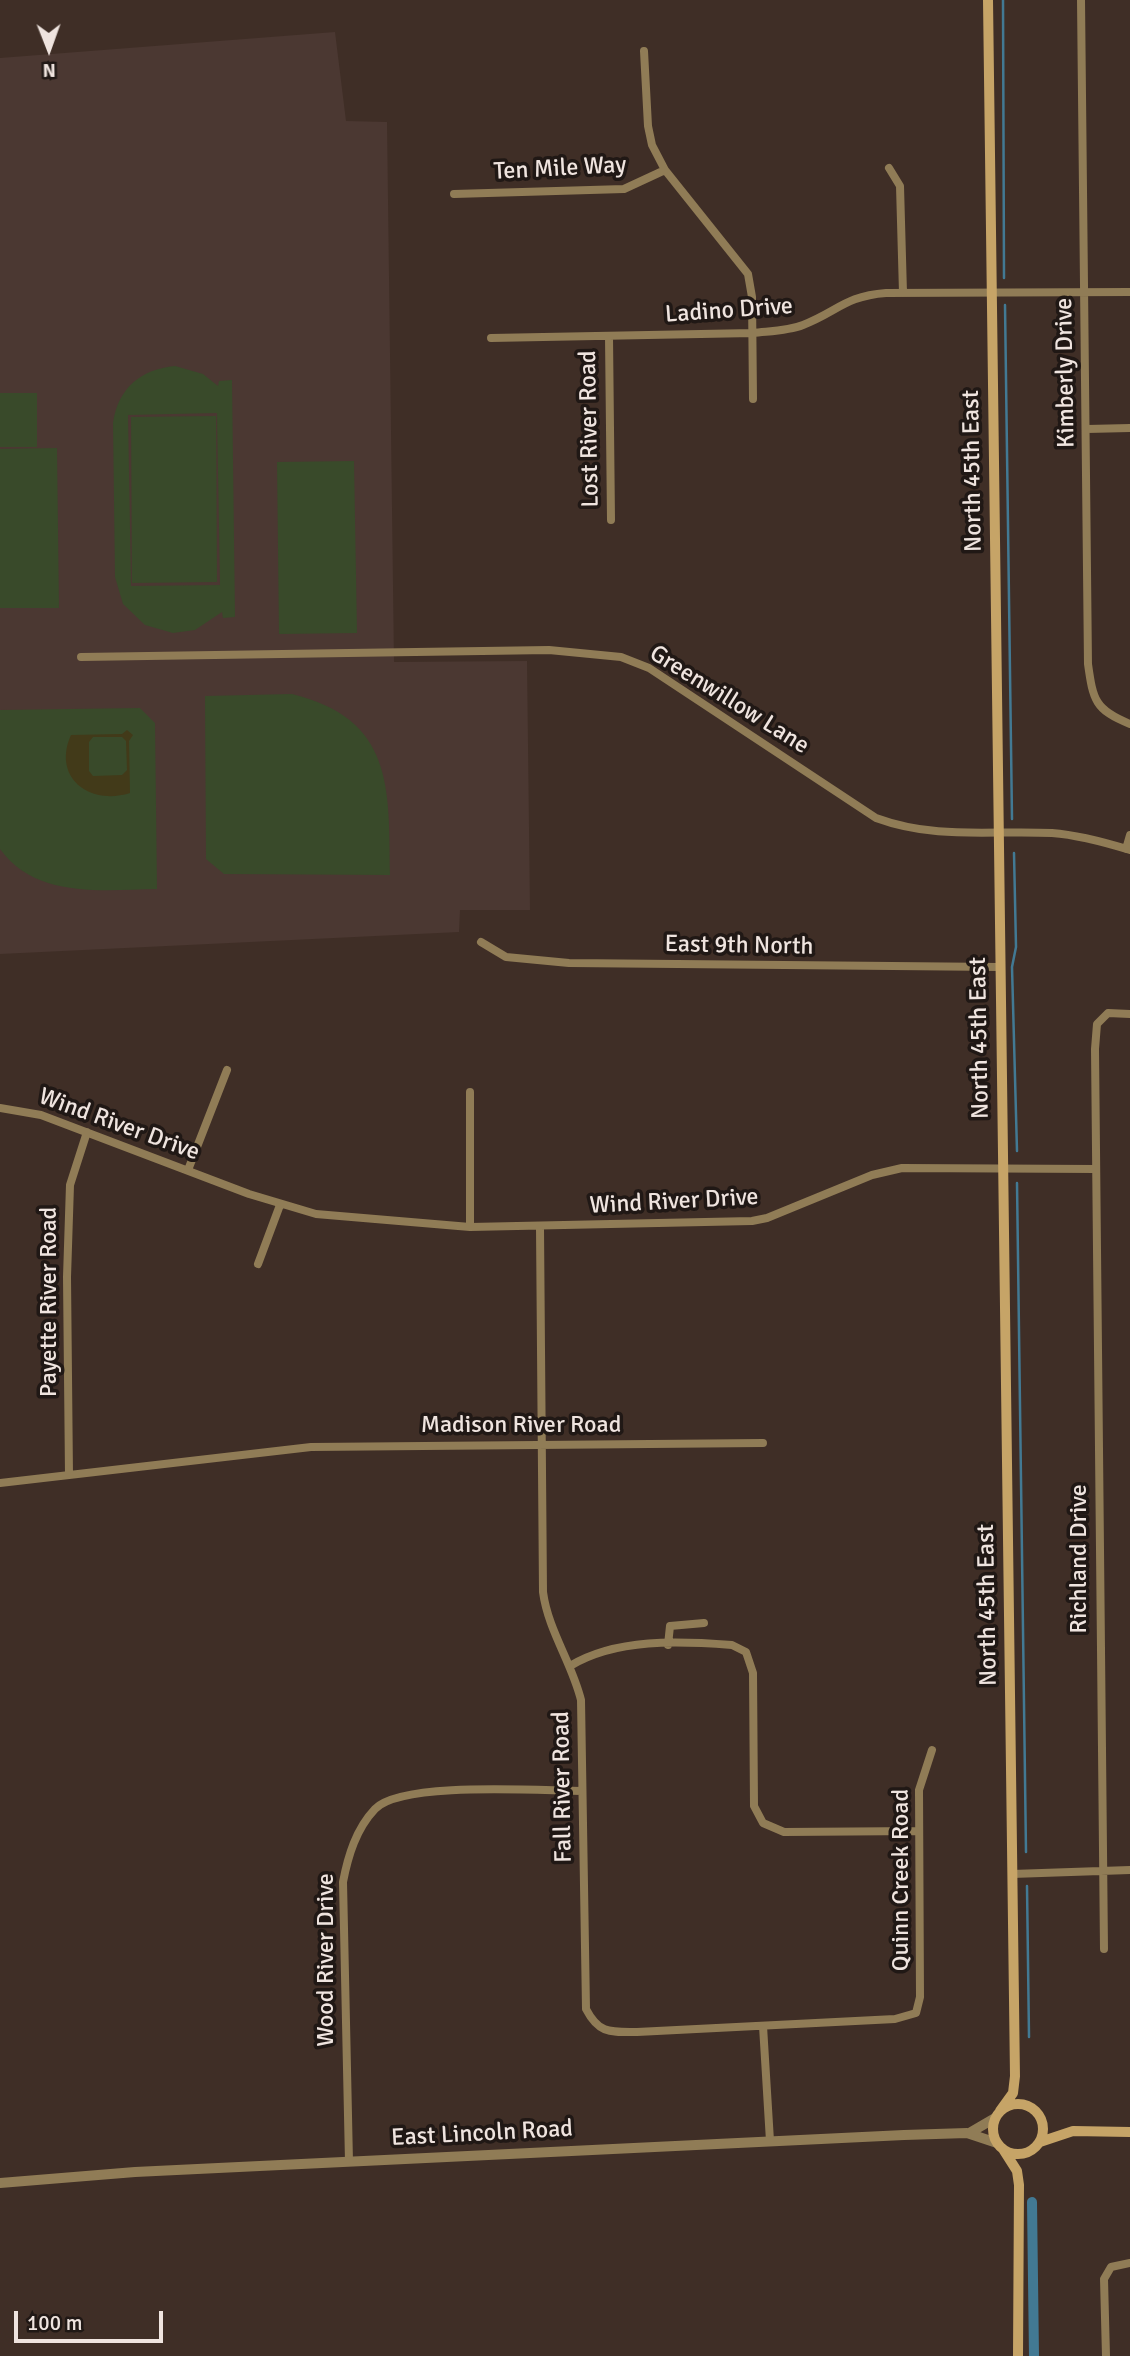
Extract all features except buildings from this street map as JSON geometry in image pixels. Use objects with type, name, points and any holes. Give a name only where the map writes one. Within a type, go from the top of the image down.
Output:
[{"type":"main road","name":"North 45th East","points":[[988,0],[1016,2076],[1013,2093],[997,2115]]},
{"type":"main road","name":"North 45th East","points":[[1016,2076],[1020,2093],[1030,2106]]},
{"type":"main road","points":[[1018,2356],[1019,2185],[1017,2171],[993,2135],[997,2115],[1014,2104],[1030,2106],[1053,2125],[1073,2131],[1130,2132]]},
{"type":"main road","points":[[1019,2185],[1026,2160],[1037,2146],[1044,2129],[1041,2117]]},
{"type":"main road","points":[[1000,2146],[1019,2155],[1073,2131]]},
{"type":"street","name":"Kimberly Drive","points":[[1081,0],[1090,678],[1099,706],[1108,715],[1130,724]]},
{"type":"street","points":[[644,51],[648,126],[665,170],[748,274],[753,333],[753,399]]},
{"type":"street","points":[[888,168],[900,186],[903,293]]},
{"type":"street","name":"Ten Mile Way","points":[[454,194],[624,189],[665,170]]},
{"type":"street","name":"Ladino Drive","points":[[491,338],[753,333],[805,325],[845,301],[864,294],[1130,292]]},
{"type":"street","name":"Lost River Road","points":[[609,337],[611,520]]},
{"type":"street","points":[[1087,429],[1130,428]]},
{"type":"street","name":"Greenwillow Lane","points":[[81,657],[549,650],[621,657],[672,681],[876,818],[907,830],[1055,834],[1096,839],[1128,850]]},
{"type":"street","points":[[1128,850],[1130,835]]},
{"type":"street","name":"East 9th North","points":[[481,942],[506,957],[569,963],[1000,967]]},
{"type":"street","name":"Richland Drive","points":[[1104,1949],[1097,1024],[1108,1013],[1130,1014]]},
{"type":"street","points":[[188,1170],[227,1070]]},
{"type":"street","points":[[470,1092],[471,1227]]},
{"type":"street","name":"Wind River Drive","points":[[0,1108],[41,1115],[280,1205],[342,1217],[471,1227],[540,1228],[752,1221],[872,1175],[902,1168],[1096,1169]]},
{"type":"street","name":"Payette River Road","points":[[69,1475],[67,1276],[70,1185],[87,1132]]},
{"type":"street","points":[[257,1264],[280,1205]]},
{"type":"street","name":"Fall River Road","points":[[540,1228],[543,1592],[550,1620],[581,1700],[586,2009],[594,2024],[611,2032],[895,2018],[916,2012]]},
{"type":"street","name":"Madison River Road","points":[[0,1483],[279,1450],[764,1443]]},
{"type":"street","points":[[668,1645],[670,1626],[704,1623]]},
{"type":"street","points":[[570,1666],[610,1648],[732,1645],[746,1652],[753,1673],[754,1806],[762,1823],[784,1832],[919,1831]]},
{"type":"street","name":"Quinn Creek Road","points":[[916,2012],[920,1997],[919,1790],[932,1749]]},
{"type":"street","name":"Wood River Drive","points":[[349,2162],[343,1882],[349,1854],[360,1829],[376,1807],[421,1792],[582,1791]]},
{"type":"street","points":[[1012,1874],[1130,1870]]},
{"type":"street","points":[[763,2026],[770,2141]]},
{"type":"street","name":"East Lincoln Road","points":[[967,2133],[997,2115]]},
{"type":"street","name":"East Lincoln Road","points":[[0,2183],[135,2172],[967,2133],[1000,2146]]},
{"type":"street","points":[[1106,2356],[1104,2279],[1111,2267],[1130,2263]]},
{"type":"shaded area","points":[[335,32],[346,121],[387,122],[394,662],[527,661],[530,910],[460,910],[459,932],[0,954],[0,58]]},
{"type":"green space","points":[[175,366],[203,374],[218,386],[219,381],[232,380],[235,617],[223,618],[222,612],[195,630],[173,633],[145,625],[123,604],[115,577],[113,423],[120,400],[133,382],[163,368]],"holes":[[[217,413],[220,585],[131,586],[128,415]]]},
{"type":"green space","points":[[0,393],[37,393],[37,447],[0,447]]},
{"type":"green space","points":[[216,416],[217,582],[132,583],[131,417]]},
{"type":"green space","points":[[57,448],[59,608],[0,608],[0,449]]},
{"type":"green space","points":[[354,461],[357,633],[279,634],[277,462]]},
{"type":"green space","points":[[292,694],[325,705],[350,721],[368,739],[379,761],[385,786],[389,814],[390,875],[224,874],[206,859],[205,696]]},
{"type":"green space","points":[[140,708],[155,723],[157,889],[72,888],[51,884],[15,865],[0,849],[0,710]]},
{"type":"sand","points":[[127,730],[133,735],[129,741],[130,793],[101,795],[78,785],[66,764],[66,750],[71,735],[122,734]],"holes":[[[93,737],[122,737],[126,741],[127,770],[122,775],[93,776],[89,771],[89,742]]]},
{"type":"waterway","points":[[1003,0],[1004,278]]},
{"type":"waterway","points":[[1005,305],[1012,819]]},
{"type":"waterway","points":[[1014,853],[1016,947],[1012,967],[1017,1151]]},
{"type":"waterway","points":[[1017,1183],[1026,1852]]},
{"type":"waterway","points":[[1027,1886],[1029,2037]]},
{"type":"waterway","points":[[1032,2202],[1034,2356]]}]
